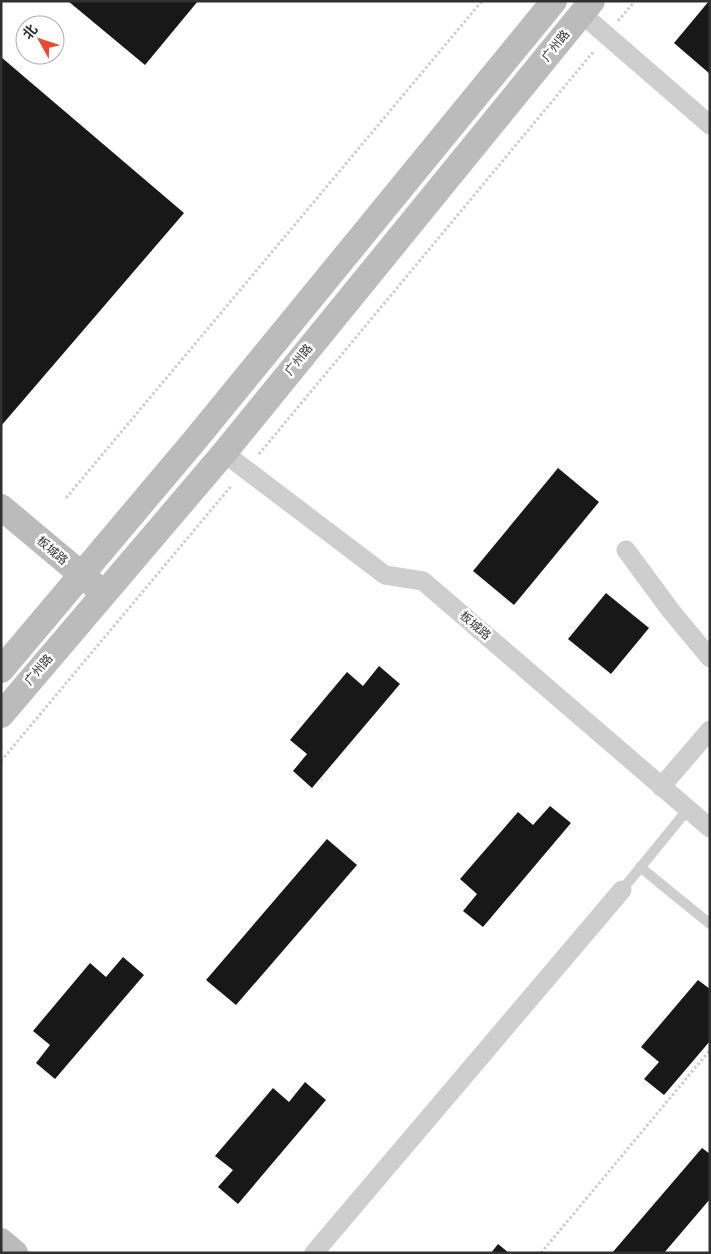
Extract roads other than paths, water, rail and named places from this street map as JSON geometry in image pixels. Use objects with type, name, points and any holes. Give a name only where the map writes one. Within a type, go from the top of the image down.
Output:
[{"type":"main road","points":[[1,670],[195,440],[554,1]]},
{"type":"main road","name":"广州路","points":[[1,715],[224,453],[587,8]]},
{"type":"main road","name":"板城路","points":[[1,507],[104,594]]},
{"type":"main road","points":[[1,1242],[15,1253]]},
{"type":"street","points":[[587,8],[607,36],[710,125]]},
{"type":"street","name":"板城路","points":[[224,453],[386,575],[422,581],[710,828]]},
{"type":"street","points":[[626,550],[670,611],[710,658]]},
{"type":"street","points":[[661,787],[710,730]]},
{"type":"street","points":[[314,1253],[622,890]]},
{"type":"lane","points":[[622,890],[688,809]]},
{"type":"lane","points":[[640,867],[710,924]]}]
